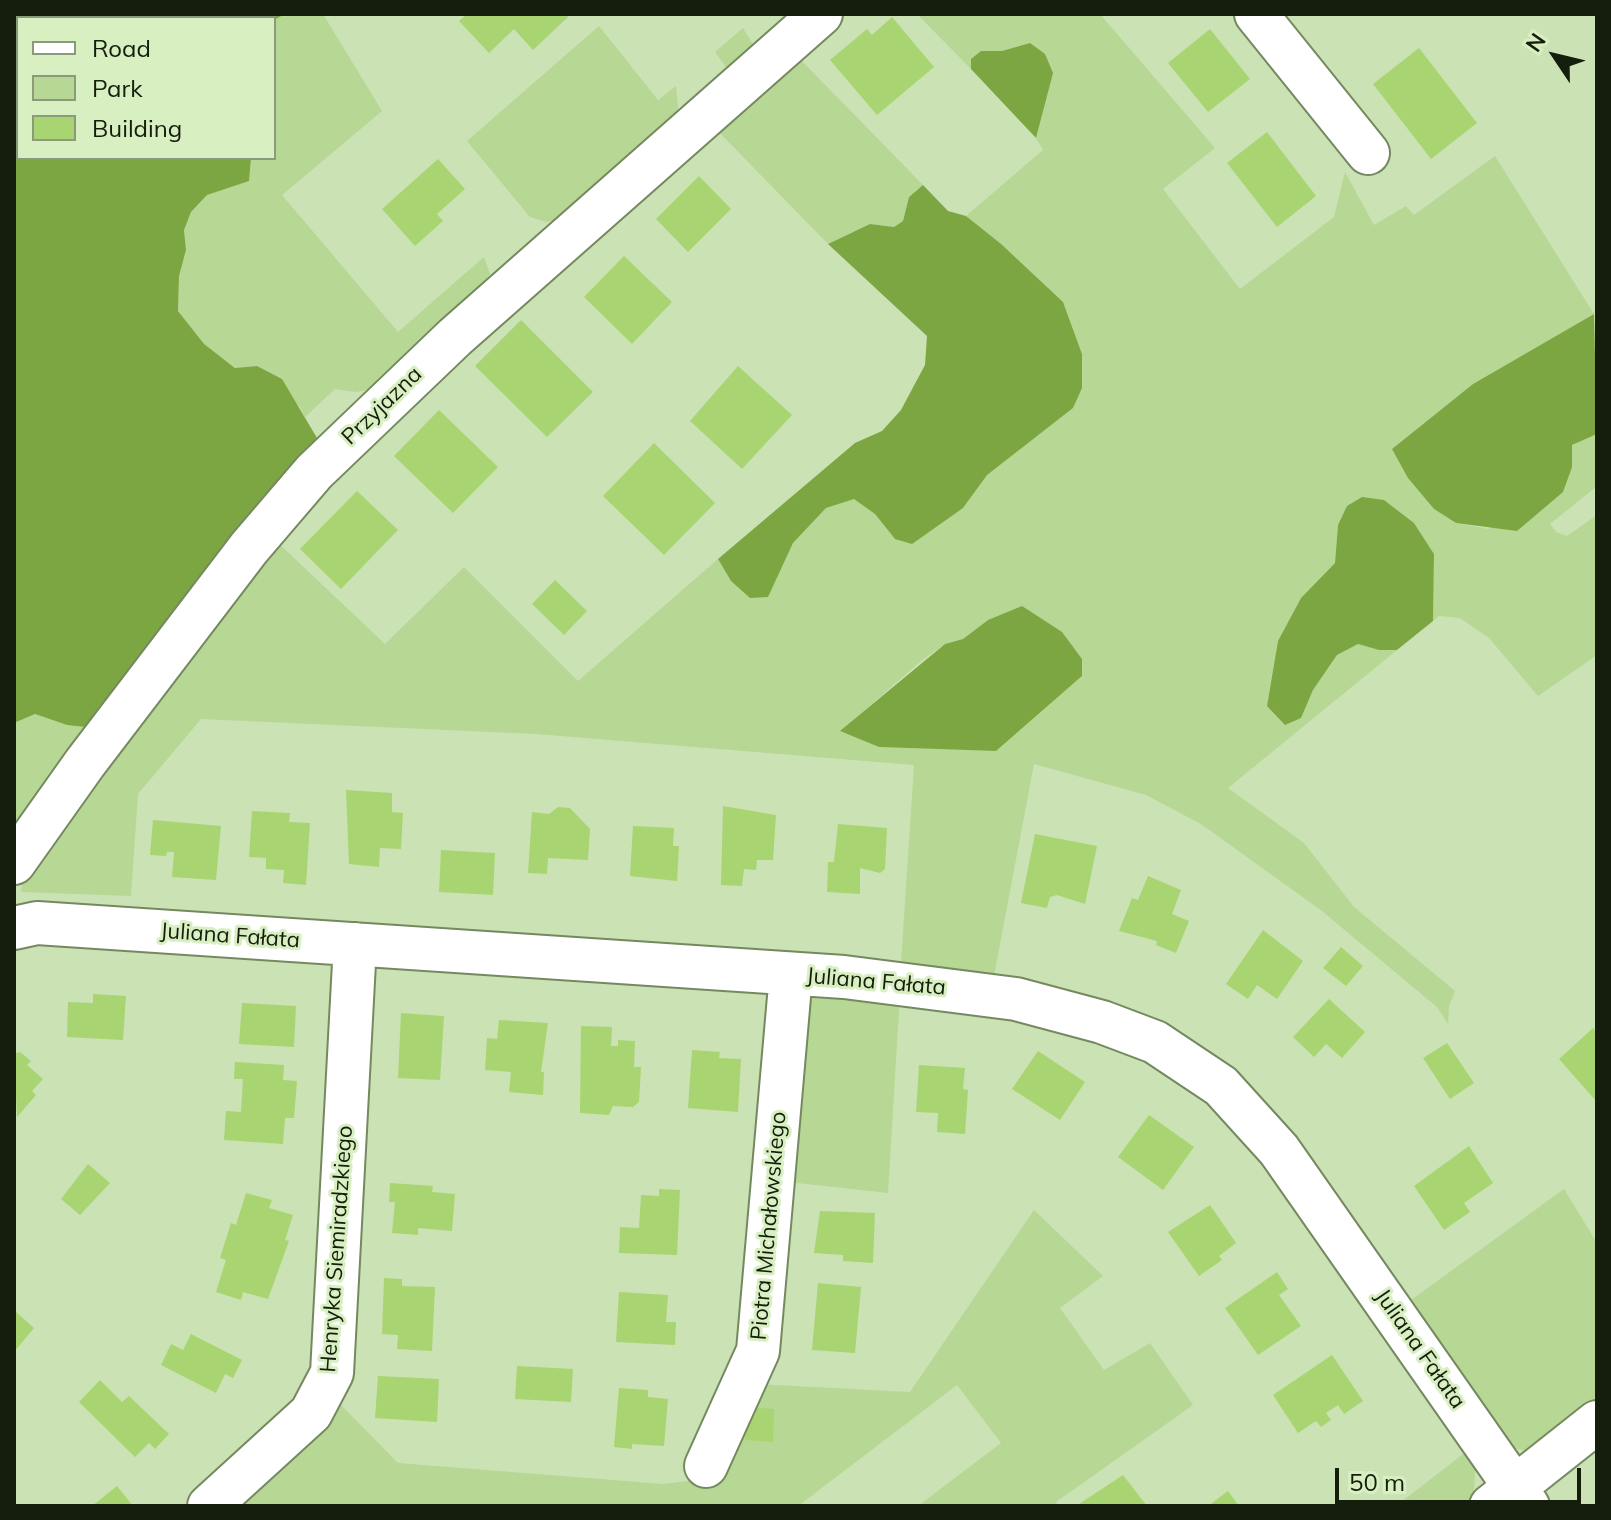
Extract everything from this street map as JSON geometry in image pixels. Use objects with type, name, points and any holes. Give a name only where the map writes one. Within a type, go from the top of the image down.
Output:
[{"type":"street","name":"Przyjazna","points":[[14,863],[85,763],[249,548],[314,472],[455,337],[821,14]]},
{"type":"street","points":[[1256,14],[1368,153]]},
{"type":"street","name":"Juliana Fałata","points":[[14,928],[37,923],[901,983],[1030,1003],[1102,1022],[1155,1042],[1221,1086],[1279,1150],[1512,1500]]},
{"type":"street","name":"Henryka Siemiradzkiego","points":[[209,1506],[311,1413],[332,1373],[355,944]]},
{"type":"street","name":"Piotra Michałowskiego","points":[[706,1466],[758,1351],[791,974]]},
{"type":"street","points":[[1512,1500],[1597,1422]]},
{"type":"green space","points":[[14,14],[285,14],[276,19],[276,16],[16,16],[16,160],[251,160],[249,181],[207,195],[191,212],[184,230],[186,250],[179,276],[178,311],[204,344],[235,368],[257,366],[282,379],[317,438],[312,452],[94,728],[67,725],[35,714],[14,723]]},
{"type":"green space","points":[[285,14],[323,14],[382,111],[282,195],[398,332],[484,257],[490,274],[473,302],[377,389],[355,392],[335,389],[305,417],[300,407],[257,366],[236,368],[204,345],[178,311],[179,276],[186,250],[184,230],[191,212],[207,195],[249,181],[251,160],[276,160],[276,19]]},
{"type":"green space","points":[[917,14],[1100,14],[1215,148],[1163,189],[1240,289],[1334,217],[1345,172],[1374,225],[1406,206],[1414,215],[1495,156],[1594,314],[1473,384],[1392,449],[1434,509],[1456,523],[1489,529],[1572,467],[1572,445],[1597,434],[1597,486],[1550,524],[1556,532],[1567,536],[1597,515],[1597,655],[1538,696],[1489,638],[1460,618],[1439,616],[1433,621],[1434,554],[1414,523],[1384,500],[1338,525],[1335,563],[1301,598],[1278,641],[1267,706],[1300,719],[1313,690],[1337,655],[1358,644],[1379,650],[1397,650],[1228,788],[1304,843],[1354,907],[1455,991],[1449,1006],[1448,1024],[1437,1007],[1322,911],[1201,824],[1146,795],[1034,764],[994,976],[901,964],[914,765],[536,734],[201,719],[138,794],[131,896],[21,892],[24,874],[275,540],[385,644],[464,567],[578,681],[718,559],[731,581],[767,597],[793,543],[826,508],[854,498],[875,514],[895,539],[963,508],[986,475],[1073,408],[1082,354],[1063,302],[966,216],[1043,150],[1036,138],[1045,103],[1030,43],[1002,51],[981,51],[971,59],[971,69]],"holes":[[[988,620],[1082,676],[996,751],[879,747],[841,731],[921,661],[945,644],[963,639]]]},
{"type":"green space","points":[[599,26],[658,100],[676,86],[678,109],[669,134],[572,217],[547,222],[530,217],[467,141]]},
{"type":"green space","points":[[743,28],[758,53],[732,75],[715,52]]},
{"type":"green space","points":[[1030,43],[1045,54],[1053,73],[1036,138],[971,69],[971,59],[981,51],[1002,51]]},
{"type":"green space","points":[[795,54],[923,185],[909,197],[903,221],[894,227],[870,224],[828,244],[712,125]]},
{"type":"green space","points":[[923,185],[948,211],[966,216],[1001,244],[1063,302],[1082,354],[1082,388],[1073,408],[987,475],[963,508],[912,544],[895,539],[875,514],[854,499],[826,508],[793,543],[768,597],[750,598],[731,581],[718,559],[855,443],[882,431],[901,410],[925,365],[927,336],[828,244],[870,224],[894,227],[903,221],[909,197]]},
{"type":"green space","points":[[1594,314],[1597,434],[1572,445],[1572,467],[1563,492],[1517,531],[1456,523],[1434,509],[1408,478],[1392,449],[1473,384]]},
{"type":"green space","points":[[1362,497],[1384,500],[1414,523],[1434,554],[1433,621],[1397,650],[1379,650],[1358,644],[1337,655],[1313,690],[1301,718],[1285,725],[1267,706],[1278,641],[1301,598],[1335,563],[1338,525],[1347,506]]},
{"type":"green space","points":[[1022,606],[1062,632],[1082,659],[1082,676],[996,751],[879,747],[840,731],[945,644],[963,639],[988,620]]},
{"type":"green space","points":[[35,714],[67,725],[94,728],[14,844],[14,723]]},
{"type":"green space","points":[[812,992],[900,994],[888,1193],[788,1182],[804,1003]]},
{"type":"green space","points":[[1564,1189],[1597,1243],[1597,1402],[1541,1447],[1526,1451],[1511,1447],[1407,1303]]},
{"type":"green space","points":[[1034,1210],[1103,1276],[1060,1308],[1104,1370],[1150,1343],[1193,1405],[1056,1502],[1058,1506],[918,1506],[1001,1443],[957,1385],[798,1506],[223,1506],[337,1401],[398,1463],[663,1484],[695,1480],[755,1384],[910,1392]]},
{"type":"green space","points":[[1467,1451],[1475,1470],[1474,1496],[1461,1506],[1396,1506]]},
{"type":"building","points":[[467,14],[566,14],[568,17],[533,50],[514,29],[489,53],[459,21]]},
{"type":"building","points":[[892,17],[934,67],[877,115],[830,60],[867,29],[872,35]]},
{"type":"building","points":[[1210,29],[1250,79],[1208,112],[1168,63]]},
{"type":"building","points":[[1419,48],[1477,123],[1431,159],[1373,84]]},
{"type":"building","points":[[1267,132],[1316,196],[1277,227],[1227,163]]},
{"type":"building","points":[[438,159],[465,189],[437,214],[443,221],[415,246],[382,209]]},
{"type":"building","points":[[699,176],[731,209],[688,252],[656,219]]},
{"type":"building","points":[[624,256],[672,302],[632,344],[584,297]]},
{"type":"building","points":[[521,320],[593,392],[547,437],[475,366]]},
{"type":"building","points":[[738,366],[792,415],[742,469],[690,421]]},
{"type":"building","points":[[439,410],[498,467],[453,513],[394,456]]},
{"type":"building","points":[[654,443],[715,503],[664,555],[603,496]]},
{"type":"building","points":[[357,491],[398,530],[341,589],[300,549]]},
{"type":"building","points":[[555,580],[587,611],[564,635],[532,604]]},
{"type":"building","points":[[346,790],[392,793],[392,812],[403,813],[401,849],[380,848],[379,867],[349,864]]},
{"type":"building","points":[[723,806],[776,815],[773,860],[757,860],[756,870],[744,869],[742,886],[721,885]]},
{"type":"building","points":[[558,807],[570,808],[590,829],[588,860],[548,858],[547,874],[528,873],[532,812],[549,814]]},
{"type":"building","points":[[252,811],[290,813],[289,822],[310,823],[306,885],[283,883],[284,870],[266,869],[266,858],[249,857]]},
{"type":"building","points":[[153,820],[221,826],[216,880],[172,877],[174,852],[167,852],[166,856],[150,855]]},
{"type":"building","points":[[838,824],[887,828],[885,869],[880,873],[860,868],[860,894],[827,892],[828,862],[834,862]]},
{"type":"building","points":[[633,826],[674,828],[673,846],[679,846],[677,881],[630,876]]},
{"type":"building","points":[[1035,834],[1097,846],[1085,904],[1057,895],[1050,897],[1047,908],[1021,903]]},
{"type":"building","points":[[441,850],[495,853],[493,895],[439,892]]},
{"type":"building","points":[[1148,876],[1181,890],[1172,914],[1189,921],[1176,953],[1156,945],[1157,941],[1119,931],[1132,898],[1138,900]]},
{"type":"building","points":[[1263,930],[1303,961],[1277,999],[1257,985],[1248,999],[1226,984]]},
{"type":"building","points":[[1341,947],[1363,966],[1346,986],[1323,968]]},
{"type":"building","points":[[93,994],[126,996],[123,1040],[67,1037],[68,1002],[93,1003]]},
{"type":"building","points":[[1329,999],[1365,1032],[1342,1058],[1326,1044],[1314,1057],[1293,1037]]},
{"type":"building","points":[[242,1003],[296,1006],[294,1047],[239,1044]]},
{"type":"building","points":[[401,1013],[444,1016],[440,1080],[398,1078]]},
{"type":"building","points":[[499,1020],[548,1023],[541,1072],[544,1072],[543,1095],[509,1092],[511,1072],[485,1070],[487,1038],[497,1039]]},
{"type":"building","points":[[581,1026],[612,1027],[611,1046],[618,1046],[618,1040],[635,1041],[634,1067],[641,1067],[639,1102],[633,1107],[613,1106],[609,1115],[580,1113]]},
{"type":"building","points":[[1593,1028],[1597,1033],[1597,1102],[1559,1059]]},
{"type":"building","points":[[1447,1043],[1474,1083],[1450,1099],[1423,1058]]},
{"type":"building","points":[[692,1050],[720,1052],[719,1058],[741,1059],[738,1112],[688,1108]]},
{"type":"building","points":[[1038,1051],[1085,1082],[1060,1120],[1012,1089]]},
{"type":"building","points":[[20,1052],[31,1061],[27,1065],[43,1079],[32,1091],[36,1095],[17,1117],[14,1054]]},
{"type":"building","points":[[235,1062],[284,1065],[283,1080],[297,1081],[294,1118],[285,1118],[283,1144],[224,1140],[226,1111],[241,1112],[243,1079],[234,1079]]},
{"type":"building","points":[[919,1065],[965,1068],[963,1089],[968,1090],[965,1134],[937,1132],[938,1113],[916,1112]]},
{"type":"building","points":[[1149,1115],[1194,1147],[1163,1190],[1118,1157]]},
{"type":"building","points":[[1469,1146],[1493,1183],[1464,1203],[1470,1212],[1444,1230],[1414,1186]]},
{"type":"building","points":[[88,1164],[110,1183],[80,1215],[61,1199]]},
{"type":"building","points":[[390,1183],[433,1186],[432,1192],[455,1194],[452,1231],[418,1228],[418,1235],[392,1233],[395,1202],[389,1202]]},
{"type":"building","points":[[659,1189],[680,1190],[677,1255],[619,1253],[620,1227],[639,1228],[641,1195],[659,1196]]},
{"type":"building","points":[[246,1193],[272,1200],[269,1208],[293,1215],[285,1240],[289,1241],[268,1299],[243,1292],[241,1300],[216,1292],[226,1260],[220,1258],[231,1223],[236,1225]]},
{"type":"building","points":[[1210,1205],[1236,1243],[1219,1256],[1222,1260],[1199,1276],[1168,1232]]},
{"type":"building","points":[[820,1211],[875,1213],[873,1263],[843,1261],[843,1255],[814,1253]]},
{"type":"building","points":[[1277,1272],[1288,1289],[1279,1295],[1301,1326],[1258,1355],[1225,1308]]},
{"type":"building","points":[[384,1278],[402,1279],[402,1286],[435,1287],[432,1351],[397,1349],[398,1335],[382,1334]]},
{"type":"building","points":[[818,1283],[861,1287],[855,1353],[812,1350]]},
{"type":"building","points":[[619,1292],[668,1295],[666,1322],[676,1322],[675,1345],[616,1342]]},
{"type":"building","points":[[14,1310],[34,1328],[14,1352]]},
{"type":"building","points":[[191,1334],[242,1360],[233,1378],[225,1374],[216,1393],[161,1365],[171,1344],[183,1350]]},
{"type":"building","points":[[1332,1355],[1363,1401],[1344,1414],[1338,1405],[1326,1413],[1331,1420],[1321,1427],[1316,1421],[1298,1433],[1273,1395]]},
{"type":"building","points":[[517,1366],[573,1369],[571,1402],[515,1399]]},
{"type":"building","points":[[378,1376],[439,1379],[437,1422],[375,1418]]},
{"type":"building","points":[[100,1380],[122,1402],[129,1396],[169,1434],[155,1449],[149,1443],[135,1457],[79,1402]]},
{"type":"building","points":[[619,1388],[648,1390],[648,1397],[668,1399],[664,1446],[632,1444],[632,1449],[614,1447]]},
{"type":"building","points":[[747,1407],[774,1409],[773,1442],[745,1440]]},
{"type":"building","points":[[1123,1475],[1147,1506],[1076,1506]]},
{"type":"building","points":[[117,1486],[133,1506],[92,1506]]},
{"type":"building","points":[[1228,1491],[1239,1506],[1208,1506]]}]
